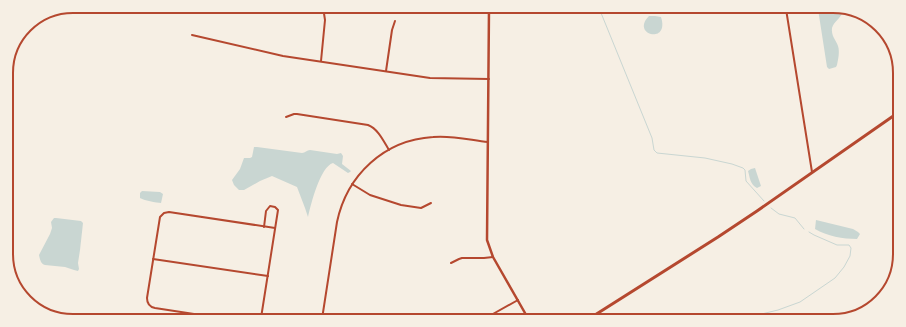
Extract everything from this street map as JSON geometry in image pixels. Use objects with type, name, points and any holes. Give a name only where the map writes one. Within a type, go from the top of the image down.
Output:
[{"type":"main road","points":[[597,314],[714,240],[893,116]]},
{"type":"street","points":[[321,61],[325,20],[324,13]]},
{"type":"street","points":[[489,13],[487,240],[492,257],[526,314]]},
{"type":"street","points":[[787,13],[812,172]]},
{"type":"street","points":[[386,71],[392,30],[395,21]]},
{"type":"street","points":[[192,35],[283,56],[433,78],[489,79]]},
{"type":"street","points":[[286,117],[297,114],[368,125],[374,128],[389,150]]},
{"type":"street","points":[[323,314],[338,216],[352,184],[365,167],[389,150],[402,143],[412,140],[435,136],[488,142]]},
{"type":"street","points":[[352,184],[370,196],[401,205],[421,208],[432,203]]},
{"type":"street","points":[[262,314],[278,210],[273,206],[270,206],[267,209],[264,227]]},
{"type":"street","points":[[194,314],[155,308],[151,307],[148,303],[147,300],[160,217],[164,213],[169,212],[275,228]]},
{"type":"street","points":[[451,263],[459,259],[492,257]]},
{"type":"street","points":[[153,259],[268,276]]},
{"type":"street","points":[[493,314],[518,300]]},
{"type":"shaded area","points":[[819,13],[842,14],[834,23],[832,28],[832,33],[839,48],[837,65],[836,67],[829,69],[827,67]]},
{"type":"shaded area","points":[[649,16],[661,17],[662,26],[660,31],[656,34],[647,32],[644,28],[644,23]]},
{"type":"shaded area","points":[[254,147],[302,153],[310,150],[337,154],[341,153],[343,156],[342,164],[351,171],[348,173],[333,163],[328,166],[320,178],[308,217],[297,187],[272,176],[244,190],[239,190],[234,185],[232,180],[240,169],[244,158],[252,157]]},
{"type":"shaded area","points":[[755,168],[761,186],[757,188],[752,183],[748,171]]},
{"type":"shaded area","points":[[142,191],[160,192],[163,194],[161,203],[140,198],[140,193]]},
{"type":"shaded area","points":[[54,218],[81,221],[83,223],[78,271],[65,267],[45,265],[41,262],[39,255],[50,234],[52,228],[51,222]]},
{"type":"shaded area","points":[[816,220],[853,229],[860,234],[857,239],[841,238],[830,235],[815,229]]},
{"type":"waterway","points":[[601,13],[652,138],[654,150],[657,153],[705,158],[743,168],[745,170],[746,181],[764,201]]},
{"type":"waterway","points":[[771,208],[779,214],[795,218],[804,229]]},
{"type":"waterway","points":[[762,314],[800,302],[835,278],[844,267],[850,256],[851,248],[849,245],[837,245],[809,232]]}]
